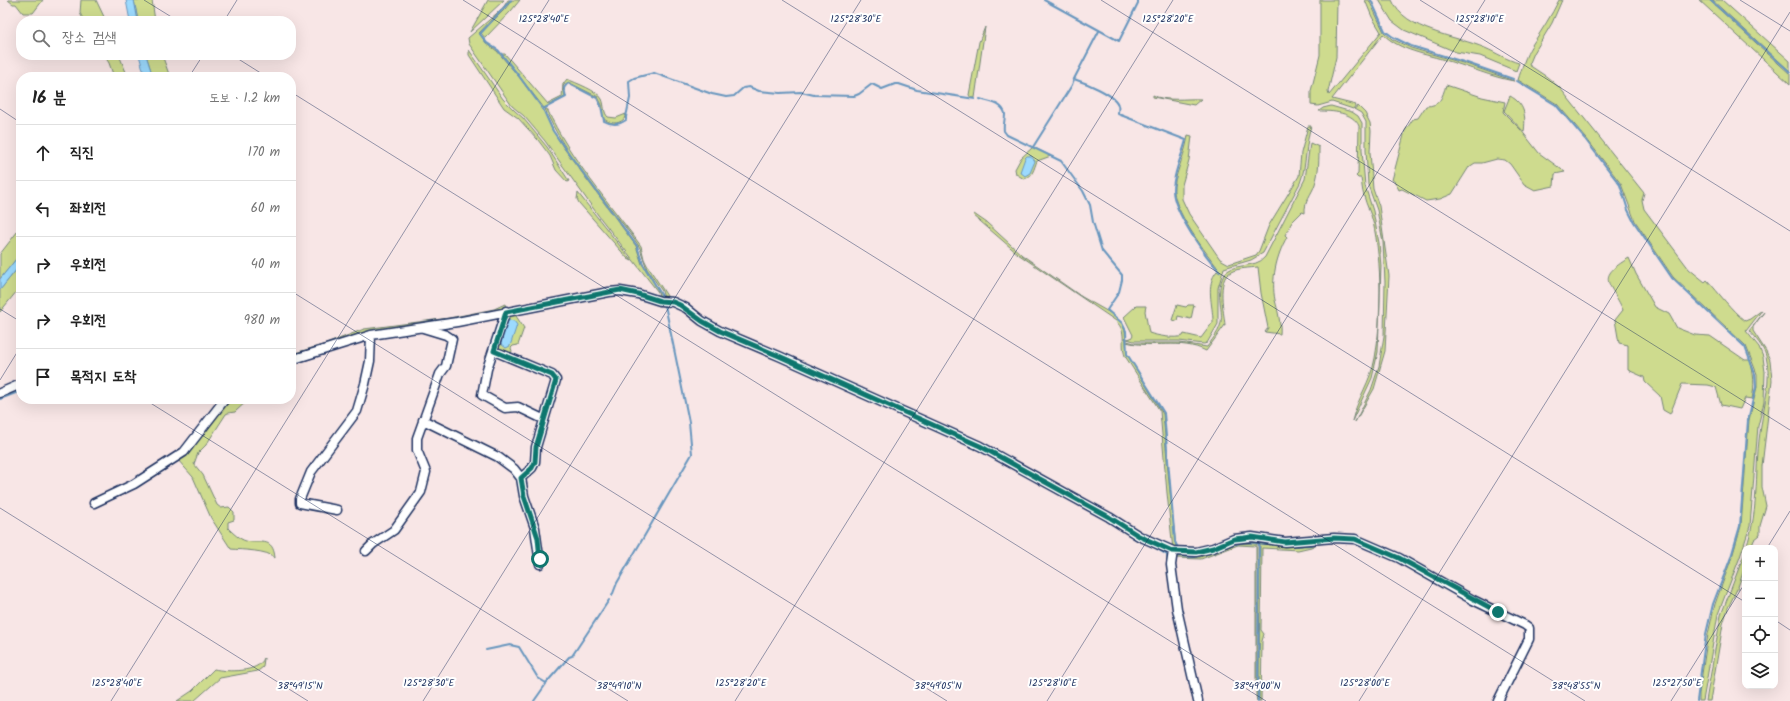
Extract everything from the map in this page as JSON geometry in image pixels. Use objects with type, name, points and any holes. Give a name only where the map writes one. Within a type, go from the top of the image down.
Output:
[{"type":"street","points":[[296,358],[371,335],[457,322],[620,290],[660,301],[673,302],[686,308],[702,321],[720,331],[980,446],[1109,517],[1139,536],[1172,551],[1196,552],[1213,548],[1234,539],[1252,537],[1285,542],[1334,538],[1355,539],[1378,548],[1473,600],[1529,628],[1529,639],[1498,701]]},
{"type":"street","points":[[506,312],[487,369],[482,395],[505,408],[518,407],[543,419]]},
{"type":"street","points":[[366,551],[373,544],[394,530],[421,492],[426,472],[419,458],[416,444],[440,374],[446,366],[452,339],[446,335],[421,327]]},
{"type":"street","points":[[337,510],[300,503],[300,499],[311,472],[357,411],[370,360],[371,335]]},
{"type":"street","points":[[494,351],[555,377],[555,385],[543,419],[536,447],[535,462],[532,468],[521,478]]},
{"type":"street","points":[[0,392],[16,386]]},
{"type":"street","points":[[94,503],[134,484],[184,452],[221,404]]},
{"type":"street","points":[[423,420],[498,456],[514,469],[521,478],[524,496],[538,538],[540,564]]},
{"type":"street","points":[[1172,551],[1171,566],[1177,609],[1198,701]]},
{"type":"green space","points":[[8,0],[43,0],[33,13],[23,13],[16,4],[13,4]]},
{"type":"green space","points":[[81,0],[96,0],[104,16],[82,16],[80,13]]},
{"type":"green space","points":[[134,0],[152,0],[154,16],[137,16]]},
{"type":"green space","points":[[488,0],[504,0],[470,32]]},
{"type":"green space","points":[[512,0],[520,0],[485,38],[481,33]]},
{"type":"green space","points":[[1320,0],[1337,0],[1336,57],[1328,92],[1329,95],[1381,32],[1372,17],[1365,0],[1369,0],[1384,32],[1392,39],[1411,48],[1466,64],[1514,81],[1405,48],[1390,40],[1383,34],[1332,99],[1356,105],[1353,109],[1332,102],[1318,106],[1311,105],[1311,91],[1320,55]]},
{"type":"green space","points":[[1379,0],[1392,0],[1398,10],[1408,19],[1420,26],[1474,44],[1519,63],[1516,71],[1480,56],[1456,52],[1404,30],[1392,21]]},
{"type":"green space","points":[[1559,0],[1562,0],[1552,23],[1534,53],[1529,65],[1560,88],[1644,193],[1642,200],[1644,209],[1689,269],[1705,282],[1707,280],[1745,321],[1762,310],[1746,331],[1759,347],[1763,357],[1765,372],[1764,402],[1758,426],[1750,526],[1718,614],[1703,701],[1699,701],[1699,694],[1708,634],[1715,604],[1732,557],[1741,526],[1749,420],[1757,387],[1757,374],[1746,346],[1673,277],[1635,221],[1621,184],[1586,138],[1557,104],[1518,80],[1530,49]]},
{"type":"green space","points":[[1699,0],[1709,0],[1790,74],[1790,84]]},
{"type":"green space","points":[[1712,0],[1722,0],[1790,61],[1790,71]]},
{"type":"green space","points":[[500,10],[479,33],[486,43],[497,51],[519,77],[543,109],[553,131],[563,147],[636,246],[642,264],[663,299],[660,299],[658,292],[598,215],[545,141],[524,116],[512,106],[469,44],[468,38]]},
{"type":"green space","points":[[985,27],[975,98],[971,98],[969,95],[979,42]]},
{"type":"green space","points":[[469,50],[503,99],[523,118],[547,147],[569,181],[567,182],[556,170],[550,156],[538,140],[518,118],[504,108],[469,55]]},
{"type":"green space","points":[[502,54],[505,54],[548,104],[562,97],[563,84],[567,79],[600,96],[605,113],[608,117],[616,118],[626,114],[624,119],[616,123],[611,123],[605,120],[603,118],[602,105],[598,97],[568,82],[563,86],[565,97],[544,108]]},
{"type":"green space","points":[[107,60],[121,60],[126,72],[112,72]]},
{"type":"green space","points":[[148,60],[164,60],[168,72],[151,72]]},
{"type":"green space","points":[[1446,85],[1482,97],[1505,102],[1503,112],[1521,130],[1539,153],[1565,172],[1555,174],[1554,186],[1535,190],[1524,184],[1510,164],[1505,160],[1497,159],[1482,163],[1475,163],[1469,167],[1452,194],[1440,199],[1426,201],[1402,189],[1399,190],[1395,182],[1392,180],[1405,131],[1413,119],[1418,118],[1426,106],[1434,105],[1440,100]]},
{"type":"green space","points":[[1153,95],[1169,99],[1201,99],[1194,105],[1153,97]]},
{"type":"green space","points":[[1510,96],[1522,107],[1525,121],[1524,132],[1504,111]]},
{"type":"green space","points":[[1331,106],[1352,112],[1358,116],[1362,123],[1362,150],[1365,186],[1373,211],[1379,243],[1381,266],[1380,297],[1378,254],[1373,222],[1363,194],[1361,178],[1356,176],[1358,174],[1359,126],[1356,121],[1342,113],[1319,111],[1323,108]]},
{"type":"green space","points":[[1358,106],[1365,113],[1370,123],[1370,152],[1373,189],[1379,206],[1389,276],[1385,351],[1374,389],[1355,422],[1371,390],[1379,366],[1384,336],[1385,282],[1383,242],[1377,210],[1368,185],[1366,122],[1361,113],[1354,109]]},
{"type":"green space","points":[[545,109],[547,109],[578,163],[641,246],[647,265],[669,299],[664,299],[662,291],[647,269],[640,248],[573,159],[553,126]]},
{"type":"green space","points":[[1308,126],[1311,126],[1304,169],[1300,183],[1263,253],[1251,260],[1224,268],[1218,288],[1218,324],[1207,343],[1204,344],[1179,341],[1134,341],[1127,339],[1131,338],[1133,335],[1124,317],[1136,306],[1146,306],[1145,311],[1149,333],[1166,337],[1183,336],[1184,334],[1201,338],[1213,322],[1210,295],[1211,282],[1217,271],[1220,273],[1221,272],[1191,231],[1178,207],[1175,196],[1175,180],[1188,135],[1192,136],[1189,160],[1182,185],[1182,199],[1189,214],[1220,259],[1229,264],[1256,255],[1259,251],[1269,225],[1299,176],[1301,153]]},
{"type":"green space","points":[[1310,143],[1319,147],[1318,166],[1314,188],[1307,201],[1305,213],[1302,212],[1292,222],[1285,235],[1287,237],[1283,244],[1275,268],[1274,292],[1280,322],[1280,334],[1265,332],[1268,328],[1261,293],[1258,267],[1244,268],[1231,272],[1226,276],[1222,288],[1225,325],[1206,351],[1187,345],[1146,345],[1126,342],[1180,343],[1207,347],[1220,326],[1220,289],[1224,275],[1232,268],[1256,263],[1265,257],[1305,179]]},
{"type":"green space","points":[[1033,147],[1051,156],[1037,161],[1031,174],[1024,179],[1016,174],[1015,169],[1021,158]]},
{"type":"green space","points":[[578,193],[632,261],[628,259],[579,203],[577,199]]},
{"type":"green space","points":[[974,214],[987,223],[1022,255],[1082,297],[1112,314],[1122,323],[1125,331],[1127,354],[1163,414],[1176,546],[1192,549],[1217,545],[1195,551],[1173,550],[1160,411],[1125,356],[1123,334],[1120,326],[1116,321],[1018,254],[973,215]]},
{"type":"green space","points":[[16,233],[16,259],[0,279],[0,254]]},
{"type":"green space","points":[[1629,258],[1636,274],[1655,307],[1669,314],[1677,328],[1695,335],[1710,336],[1745,360],[1750,360],[1754,380],[1752,399],[1745,398],[1740,409],[1721,405],[1716,387],[1708,385],[1682,384],[1670,414],[1663,410],[1660,396],[1645,382],[1644,377],[1628,370],[1628,345],[1619,343],[1615,320],[1623,310],[1608,281],[1612,270]]},
{"type":"green space","points":[[16,270],[16,292],[0,312],[0,290]]},
{"type":"green space","points":[[505,304],[506,309],[362,333],[296,354],[296,353],[326,344],[364,329],[449,318],[494,309]]},
{"type":"green space","points":[[1177,305],[1186,307],[1188,305],[1194,305],[1191,319],[1178,316],[1177,321],[1172,320]]},
{"type":"green space","points":[[1764,312],[1753,327],[1753,331],[1770,360],[1772,380],[1762,466],[1762,487],[1766,506],[1760,526],[1760,535],[1754,540],[1752,545],[1747,545],[1755,503],[1759,441],[1767,392],[1768,365],[1765,352],[1759,342],[1749,331]]},
{"type":"green space","points":[[514,313],[524,328],[518,345],[511,348],[512,351],[510,355],[496,350],[507,314]]},
{"type":"green space","points":[[1379,324],[1378,352],[1372,378],[1352,421],[1373,366]]},
{"type":"green space","points":[[225,404],[244,404],[235,412],[226,414],[206,445],[198,453],[194,464],[203,475],[217,505],[221,508],[229,507],[234,512],[234,520],[228,522],[228,528],[236,536],[243,540],[251,542],[265,542],[271,546],[274,551],[275,558],[267,553],[231,549],[211,518],[193,477],[177,459],[194,444]]},
{"type":"green space","points":[[1234,539],[1334,539],[1342,542],[1317,544],[1298,550],[1262,548],[1261,630],[1264,634],[1262,641],[1261,701],[1259,701],[1260,544],[1301,546],[1312,544],[1240,542],[1200,556],[1174,556],[1174,553],[1183,554]]},
{"type":"green space","points":[[1239,543],[1257,544],[1257,701],[1256,546],[1238,545],[1201,559],[1175,558],[1176,556],[1200,557]]},
{"type":"green space","points":[[1742,560],[1742,576],[1723,624],[1710,701],[1706,701],[1721,615]]},
{"type":"green space","points":[[264,658],[263,667],[258,671],[220,678],[194,701],[177,701],[192,691],[214,669],[234,671],[249,669],[261,663]]},
{"type":"water","points":[[126,0],[134,0],[137,16],[129,16]]},
{"type":"water","points":[[140,60],[148,60],[151,72],[144,72]]},
{"type":"water","points":[[1027,156],[1031,156],[1035,161],[1030,173],[1025,176],[1020,172]]},
{"type":"water","points":[[16,259],[16,270],[0,290],[0,279]]},
{"type":"water","points":[[509,320],[514,321],[517,325],[510,346],[506,348],[501,344],[504,328]]},
{"type":"waterway","points":[[511,0],[480,34],[487,43],[498,50],[543,109],[553,131],[637,246],[643,264],[663,298]]},
{"type":"waterway","points":[[1044,0],[1119,41],[1138,3],[1138,0]]},
{"type":"waterway","points":[[1371,0],[1385,31],[1393,37],[1411,46],[1513,79]]},
{"type":"waterway","points":[[1710,0],[1790,72]]},
{"type":"waterway","points":[[1033,147],[1072,85],[1099,31]]},
{"type":"waterway","points":[[543,109],[566,97],[564,88],[568,83],[597,98],[601,106],[604,121],[612,124],[618,124],[626,120],[630,98],[629,81],[634,78],[654,73],[712,94],[726,97],[734,96],[743,88],[749,87],[759,91],[780,93],[801,92],[814,95],[854,96],[872,84],[882,89],[899,84],[917,90],[975,99]]},
{"type":"waterway","points":[[1074,79],[1098,89],[1111,97],[1118,105],[1118,114],[1186,140],[1174,178],[1174,199],[1191,233],[1220,272]]},
{"type":"waterway","points":[[1517,81],[1556,105],[1585,139],[1620,185],[1628,210],[1634,222],[1672,278],[1745,347],[1755,374],[1756,387],[1748,420],[1740,526],[1731,557],[1713,604],[1706,634],[1697,701]]},
{"type":"waterway","points":[[980,99],[1002,107],[1005,114],[1004,131],[1007,135],[1061,161],[1083,191],[1090,205],[1093,222],[1102,251],[1122,275],[1119,292],[1107,310],[1122,323],[1126,331],[1127,354],[1164,413],[1175,542],[1180,548]]},
{"type":"waterway","points":[[612,596],[617,583],[692,454],[689,422],[665,305]]},
{"type":"waterway","points":[[0,399],[16,393]]},
{"type":"waterway","points":[[1229,545],[1246,542],[1278,545]]},
{"type":"waterway","points":[[1258,701],[1259,543]]},
{"type":"waterway","points":[[1289,546],[1311,545]]},
{"type":"waterway","points":[[1154,547],[1167,555],[1168,564]]},
{"type":"waterway","points":[[1176,556],[1194,557],[1216,551]]},
{"type":"waterway","points":[[486,650],[510,645],[519,647],[538,678],[546,683],[569,657],[572,656],[609,600]]},
{"type":"waterway","points":[[534,701],[546,684]]},
{"type":"route","points":[[540,559],[538,538],[522,489],[521,478],[527,474],[535,462],[536,447],[543,419],[556,380],[552,375],[494,351],[497,340],[506,312],[620,290],[651,299],[673,302],[680,305],[686,308],[694,316],[720,331],[980,446],[1109,517],[1139,536],[1172,551],[1196,552],[1213,548],[1234,539],[1252,537],[1285,542],[1300,542],[1334,538],[1355,539],[1399,558],[1473,600],[1498,612]]}]
